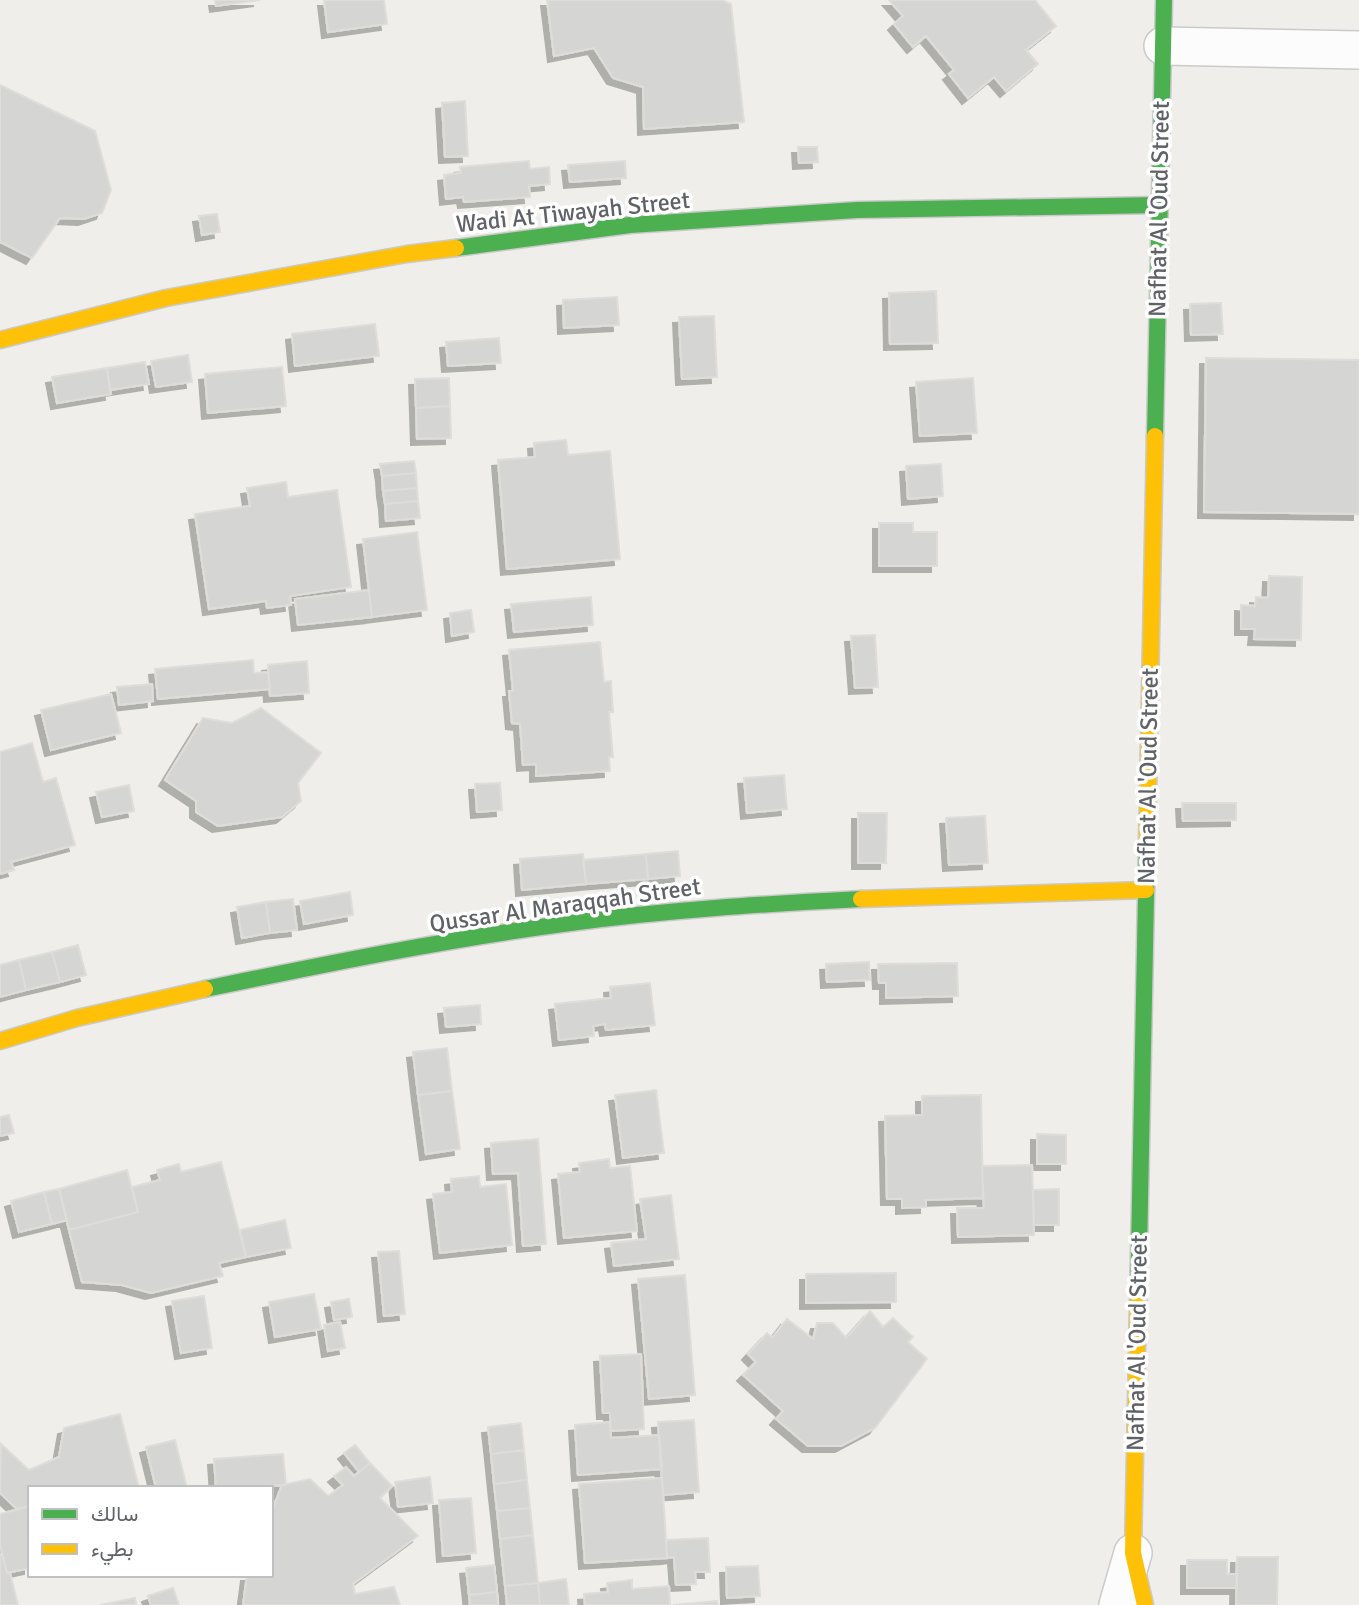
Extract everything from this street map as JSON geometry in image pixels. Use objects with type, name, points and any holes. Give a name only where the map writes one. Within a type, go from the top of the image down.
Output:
[{"type":"street","name":"Nafhat Al 'Oud Street","points":[[1145,1605],[1133,1553],[1164,0]]},
{"type":"street","points":[[1163,46],[1359,50]]},
{"type":"street","name":"Wadi At Tiwayah Street","points":[[0,340],[166,298],[407,254],[630,225],[857,210],[1160,205]]},
{"type":"street","name":"Qussar Al Maraqqah Street","points":[[0,1041],[137,1003],[197,990],[460,940],[608,918],[784,902],[970,893],[1146,890]]},
{"type":"street","name":"Nafhat Al 'Oud Street","points":[[1118,1605],[1133,1553]]},
{"type":"building","points":[[215,0],[260,0],[216,6]]},
{"type":"building","points":[[324,0],[384,0],[387,24],[328,32]]},
{"type":"building","points":[[547,0],[722,0],[731,4],[744,122],[644,129],[643,87],[613,78],[594,48],[554,56]]},
{"type":"building","points":[[889,0],[1035,0],[1056,26],[1026,50],[1038,64],[1006,91],[994,77],[968,98],[949,74],[954,70],[926,36],[913,47],[894,24],[903,16]]},
{"type":"building","points":[[0,85],[95,131],[111,190],[102,213],[84,219],[60,218],[32,258],[0,242]]},
{"type":"building","points":[[465,101],[468,156],[445,157],[442,103]]},
{"type":"building","points":[[798,147],[817,147],[818,162],[799,163]]},
{"type":"building","points":[[529,161],[530,169],[549,167],[550,184],[529,186],[530,197],[464,202],[463,197],[446,199],[444,175],[461,173],[460,167]]},
{"type":"building","points":[[625,161],[626,178],[570,182],[568,165]]},
{"type":"building","points":[[217,214],[220,232],[202,235],[199,216]]},
{"type":"building","points":[[936,291],[938,343],[890,344],[889,293]]},
{"type":"building","points":[[617,297],[619,325],[564,328],[563,300]]},
{"type":"building","points":[[1221,303],[1223,334],[1191,335],[1190,304]]},
{"type":"building","points":[[714,316],[717,377],[682,379],[679,317]]},
{"type":"building","points":[[375,324],[379,356],[295,366],[292,334]]},
{"type":"building","points":[[499,338],[501,363],[448,366],[446,342]]},
{"type":"building","points":[[188,355],[192,382],[156,387],[151,361]]},
{"type":"building","points":[[1206,358],[1359,360],[1359,514],[1204,512]]},
{"type":"building","points":[[145,362],[149,384],[110,390],[107,368]]},
{"type":"building","points":[[282,367],[286,406],[208,413],[205,374]]},
{"type":"building","points":[[107,368],[111,394],[57,403],[52,377]]},
{"type":"building","points":[[449,378],[450,406],[416,408],[415,379]]},
{"type":"building","points":[[973,378],[977,433],[920,436],[916,382]]},
{"type":"building","points":[[450,406],[451,438],[417,439],[416,408]]},
{"type":"building","points":[[566,440],[568,455],[610,451],[620,559],[507,569],[498,460],[535,457],[534,443]]},
{"type":"building","points":[[414,461],[416,473],[382,476],[380,464]]},
{"type":"building","points":[[941,464],[943,496],[908,499],[906,466]]},
{"type":"building","points":[[416,473],[417,488],[383,491],[382,476]]},
{"type":"building","points":[[286,482],[288,497],[337,490],[351,587],[290,596],[291,605],[267,608],[266,601],[209,609],[195,514],[250,506],[247,488]]},
{"type":"building","points":[[417,488],[418,501],[385,504],[383,491]]},
{"type":"building","points":[[418,501],[420,518],[386,521],[385,504]]},
{"type":"building","points":[[879,523],[913,523],[913,532],[937,532],[937,566],[879,566]]},
{"type":"building","points":[[417,532],[427,610],[372,617],[363,539]]},
{"type":"building","points":[[1269,576],[1302,577],[1301,640],[1254,639],[1255,629],[1241,629],[1241,605],[1255,606],[1256,597],[1268,598]]},
{"type":"building","points":[[369,590],[372,617],[298,625],[295,599]]},
{"type":"building","points":[[591,597],[593,625],[514,632],[511,604]]},
{"type":"building","points":[[471,610],[474,632],[452,636],[450,613]]},
{"type":"building","points":[[875,635],[878,687],[855,688],[851,636]]},
{"type":"building","points":[[600,642],[604,682],[611,681],[613,712],[609,712],[613,757],[609,757],[610,771],[536,776],[536,764],[523,765],[520,724],[512,723],[509,691],[513,691],[509,650]]},
{"type":"building","points":[[253,660],[254,673],[268,672],[270,689],[158,699],[155,669]]},
{"type":"building","points":[[307,661],[309,693],[270,696],[268,665]]},
{"type":"building","points":[[152,684],[153,701],[119,705],[117,687]]},
{"type":"building","points":[[111,694],[121,733],[51,750],[41,710]]},
{"type":"building","points":[[261,708],[321,753],[298,783],[301,801],[282,817],[218,826],[196,812],[196,801],[165,780],[203,718],[232,723]]},
{"type":"building","points":[[32,743],[43,782],[56,778],[75,845],[11,862],[14,870],[0,874],[0,752]]},
{"type":"building","points":[[784,775],[787,809],[747,813],[744,778]]},
{"type":"building","points":[[500,783],[502,810],[477,812],[475,784]]},
{"type":"building","points":[[129,785],[134,811],[102,817],[96,792]]},
{"type":"building","points":[[1182,803],[1236,803],[1236,820],[1183,821]]},
{"type":"building","points":[[858,813],[887,813],[886,863],[858,863]]},
{"type":"building","points":[[985,816],[988,863],[949,865],[946,818]]},
{"type":"building","points":[[678,851],[680,876],[648,879],[646,854]]},
{"type":"building","points":[[583,854],[586,884],[522,890],[520,859]]},
{"type":"building","points":[[646,854],[648,879],[586,884],[583,860]]},
{"type":"building","points":[[350,892],[353,915],[304,924],[300,901]]},
{"type":"building","points":[[293,899],[297,930],[270,933],[266,902]]},
{"type":"building","points":[[266,902],[270,933],[242,938],[237,907]]},
{"type":"building","points":[[78,945],[86,975],[60,982],[52,952]]},
{"type":"building","points":[[52,952],[60,982],[26,990],[19,960]]},
{"type":"building","points":[[19,960],[26,990],[0,997],[0,965]]},
{"type":"building","points":[[869,962],[870,980],[827,982],[826,964]]},
{"type":"building","points":[[957,963],[958,996],[886,998],[886,983],[879,983],[878,964]]},
{"type":"building","points":[[650,983],[655,1025],[606,1030],[605,1024],[593,1026],[594,1036],[559,1040],[555,1004],[611,998],[610,987]]},
{"type":"building","points":[[480,1005],[481,1024],[446,1027],[444,1008]]},
{"type":"building","points":[[447,1048],[452,1091],[418,1095],[413,1052]]},
{"type":"building","points":[[656,1090],[664,1153],[623,1158],[615,1095]]},
{"type":"building","points":[[452,1091],[460,1149],[426,1154],[418,1095]]},
{"type":"building","points":[[981,1095],[983,1198],[926,1200],[926,1207],[902,1208],[902,1199],[887,1199],[885,1116],[922,1115],[922,1096]]},
{"type":"building","points":[[9,1115],[14,1133],[0,1136],[0,1117]]},
{"type":"building","points":[[1037,1134],[1066,1135],[1066,1164],[1037,1164]]},
{"type":"building","points":[[538,1139],[546,1244],[523,1246],[518,1173],[493,1174],[491,1143]]},
{"type":"building","points":[[609,1159],[610,1168],[630,1166],[637,1231],[564,1238],[558,1174],[580,1172],[579,1163]]},
{"type":"building","points":[[221,1162],[246,1257],[219,1263],[223,1276],[151,1293],[122,1285],[82,1282],[69,1230],[138,1212],[132,1187],[160,1180],[157,1170],[179,1164],[181,1172]]},
{"type":"building","points":[[1032,1165],[1034,1235],[958,1237],[957,1208],[984,1208],[982,1166]]},
{"type":"building","points":[[127,1170],[138,1212],[69,1230],[59,1189]]},
{"type":"building","points":[[479,1176],[480,1187],[506,1184],[512,1245],[440,1253],[433,1194],[452,1192],[451,1179]]},
{"type":"building","points":[[59,1189],[67,1220],[52,1224],[44,1192]]},
{"type":"building","points":[[1059,1189],[1059,1225],[1034,1225],[1033,1190]]},
{"type":"building","points":[[44,1192],[52,1224],[19,1232],[11,1201]]},
{"type":"building","points":[[671,1195],[679,1259],[614,1266],[611,1243],[646,1239],[640,1199]]},
{"type":"building","points":[[285,1220],[291,1248],[246,1257],[240,1230]]},
{"type":"building","points":[[399,1251],[405,1314],[384,1316],[378,1252]]},
{"type":"building","points":[[896,1273],[896,1302],[806,1303],[806,1274]]},
{"type":"building","points":[[685,1275],[695,1395],[649,1399],[638,1279]]},
{"type":"building","points":[[314,1294],[321,1329],[275,1337],[269,1302]]},
{"type":"building","points":[[204,1296],[212,1348],[181,1353],[172,1301]]},
{"type":"building","points":[[349,1299],[352,1317],[334,1320],[331,1302]]},
{"type":"building","points":[[870,1311],[883,1327],[893,1318],[913,1337],[908,1342],[927,1359],[875,1428],[841,1446],[808,1446],[776,1419],[783,1411],[743,1375],[756,1362],[748,1354],[767,1333],[772,1338],[787,1319],[813,1339],[817,1323],[833,1323],[846,1338]]},
{"type":"building","points":[[340,1322],[345,1348],[328,1351],[324,1325]]},
{"type":"building","points":[[641,1354],[644,1429],[611,1431],[610,1413],[603,1413],[600,1356]]},
{"type":"building","points":[[120,1414],[138,1486],[28,1486],[28,1506],[17,1509],[0,1493],[1,1444],[29,1470],[59,1457],[64,1428]]},
{"type":"building","points":[[694,1420],[699,1492],[663,1495],[658,1422]]},
{"type":"building","points":[[610,1422],[611,1438],[659,1435],[662,1469],[578,1475],[575,1425]]},
{"type":"building","points":[[521,1423],[524,1450],[491,1454],[488,1427]]},
{"type":"building","points":[[175,1440],[186,1486],[156,1486],[146,1447]]},
{"type":"building","points":[[355,1445],[370,1463],[359,1472],[344,1453]]},
{"type":"building","points":[[524,1450],[527,1480],[494,1484],[491,1454]]},
{"type":"building","points":[[283,1454],[286,1485],[216,1486],[214,1459]]},
{"type":"building","points":[[370,1463],[392,1486],[380,1498],[418,1536],[353,1584],[355,1594],[394,1587],[400,1605],[243,1605],[247,1577],[273,1577],[273,1508],[282,1485],[310,1479],[328,1496],[343,1485],[334,1476],[346,1467],[354,1476]]},
{"type":"building","points":[[430,1477],[433,1503],[398,1507],[395,1482]]},
{"type":"building","points":[[662,1478],[667,1558],[585,1563],[579,1484]]},
{"type":"building","points":[[527,1480],[530,1508],[497,1511],[494,1484]]},
{"type":"building","points":[[471,1498],[476,1553],[443,1556],[439,1500]]},
{"type":"building","points":[[28,1507],[28,1568],[7,1573],[0,1545],[0,1514]]},
{"type":"building","points":[[530,1508],[533,1535],[500,1539],[497,1511]]},
{"type":"building","points":[[533,1535],[538,1583],[505,1586],[500,1539]]},
{"type":"building","points":[[708,1538],[710,1572],[695,1572],[696,1584],[676,1585],[674,1557],[667,1558],[666,1540]]},
{"type":"building","points":[[0,1554],[7,1573],[10,1573],[18,1605],[0,1605]]},
{"type":"building","points":[[1237,1557],[1278,1557],[1277,1605],[1236,1605]]},
{"type":"building","points":[[1187,1560],[1227,1560],[1227,1574],[1237,1574],[1237,1588],[1187,1588]]},
{"type":"building","points":[[494,1565],[497,1592],[469,1595],[466,1568]]},
{"type":"building","points":[[758,1566],[760,1596],[727,1598],[726,1567]]},
{"type":"building","points":[[566,1579],[569,1605],[540,1605],[538,1583]]},
{"type":"building","points":[[632,1580],[632,1589],[669,1586],[670,1605],[585,1605],[584,1594],[608,1592],[607,1583]]},
{"type":"building","points":[[538,1583],[540,1605],[507,1605],[505,1586]]},
{"type":"building","points":[[173,1588],[179,1605],[151,1605],[148,1596]]},
{"type":"building","points":[[497,1592],[498,1605],[470,1605],[469,1595]]},
{"type":"building","points":[[135,1598],[136,1605],[101,1605]]},
{"type":"building","points":[[717,1601],[718,1605],[673,1605]]},
{"type":"traffic: fast","points":[[1155,436],[1164,0]]},
{"type":"traffic: fast","points":[[456,248],[630,225],[857,210],[1160,205]]},
{"type":"traffic: fast","points":[[1138,1302],[1147,845]]},
{"type":"traffic: fast","points":[[205,989],[341,961],[524,929],[643,914],[861,899]]},
{"type":"traffic: slow","points":[[0,340],[166,298],[407,254],[456,248]]},
{"type":"traffic: slow","points":[[1147,845],[1155,436]]},
{"type":"traffic: slow","points":[[861,899],[1146,890]]},
{"type":"traffic: slow","points":[[0,1041],[77,1018],[205,989]]},
{"type":"traffic: slow","points":[[1138,1302],[1133,1553],[1145,1605]]}]
